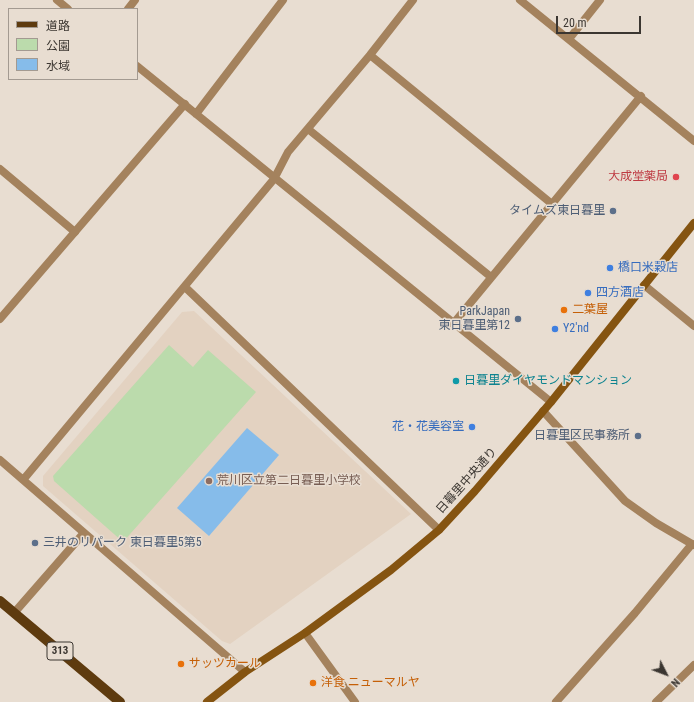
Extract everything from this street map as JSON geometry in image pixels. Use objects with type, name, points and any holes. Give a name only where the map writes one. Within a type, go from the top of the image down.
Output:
[{"type":"main road","name":"313","points":[[0,601],[120,702]]},
{"type":"street","points":[[57,0],[67,8]]},
{"type":"street","points":[[129,8],[135,0]]},
{"type":"street","points":[[196,114],[284,0]]},
{"type":"street","points":[[23,480],[274,179],[288,152],[370,55],[413,0]]},
{"type":"street","points":[[520,0],[694,141]]},
{"type":"street","points":[[569,39],[600,0]]},
{"type":"street","points":[[370,55],[552,204]]},
{"type":"street","points":[[138,67],[185,104],[274,179],[551,402]]},
{"type":"street","points":[[454,324],[640,96]]},
{"type":"street","points":[[0,319],[185,104]]},
{"type":"street","points":[[308,129],[491,277]]},
{"type":"street","points":[[0,169],[75,232]]},
{"type":"street","name":"日暮里中央通り","points":[[207,702],[245,672],[305,633],[390,570],[439,530],[475,491],[551,402],[694,222]]},
{"type":"street","points":[[644,285],[694,326]]},
{"type":"street","points":[[185,287],[439,530]]},
{"type":"street","points":[[543,411],[625,501],[656,523],[693,544],[635,613],[556,702]]},
{"type":"street","points":[[0,460],[83,534],[245,672]]},
{"type":"street","points":[[14,613],[83,534]]},
{"type":"street","points":[[305,633],[355,702]]},
{"type":"street","points":[[656,702],[694,665]]},
{"type":"shaded area","name":"荒川区立第二日暮里小学校","points":[[194,311],[411,514],[230,644],[222,641],[43,486],[43,476],[182,312]]},
{"type":"green space","points":[[169,345],[193,367],[208,350],[256,392],[123,542],[54,481],[53,476]]},
{"type":"water","points":[[247,428],[279,455],[209,536],[177,508]]},
{"type":"place","name":"大成堂薬局","points":[[676,177]]},
{"type":"place","name":"タイムズ東日暮里","points":[[613,211]]},
{"type":"place","name":"橋口米穀店","points":[[610,268]]},
{"type":"place","name":"四方酒店","points":[[588,293]]},
{"type":"place","name":"二葉屋","points":[[564,310]]},
{"type":"place","name":"ParkJapan 東日暮里第12","points":[[518,319]]},
{"type":"place","name":"Y2'nd","points":[[555,329]]},
{"type":"place","name":"日暮里ダイヤモンドマンション","points":[[456,381]]},
{"type":"place","name":"花・花美容室","points":[[472,427]]},
{"type":"place","name":"日暮里区民事務所","points":[[638,436]]},
{"type":"place","name":"荒川区立第二日暮里小学校","points":[[209,481]]},
{"type":"place","name":"三井のリパーク 東日暮里5第5","points":[[35,543]]},
{"type":"place","name":"サッツカール","points":[[181,664]]},
{"type":"place","name":"洋食 ニューマルヤ","points":[[313,683]]}]
